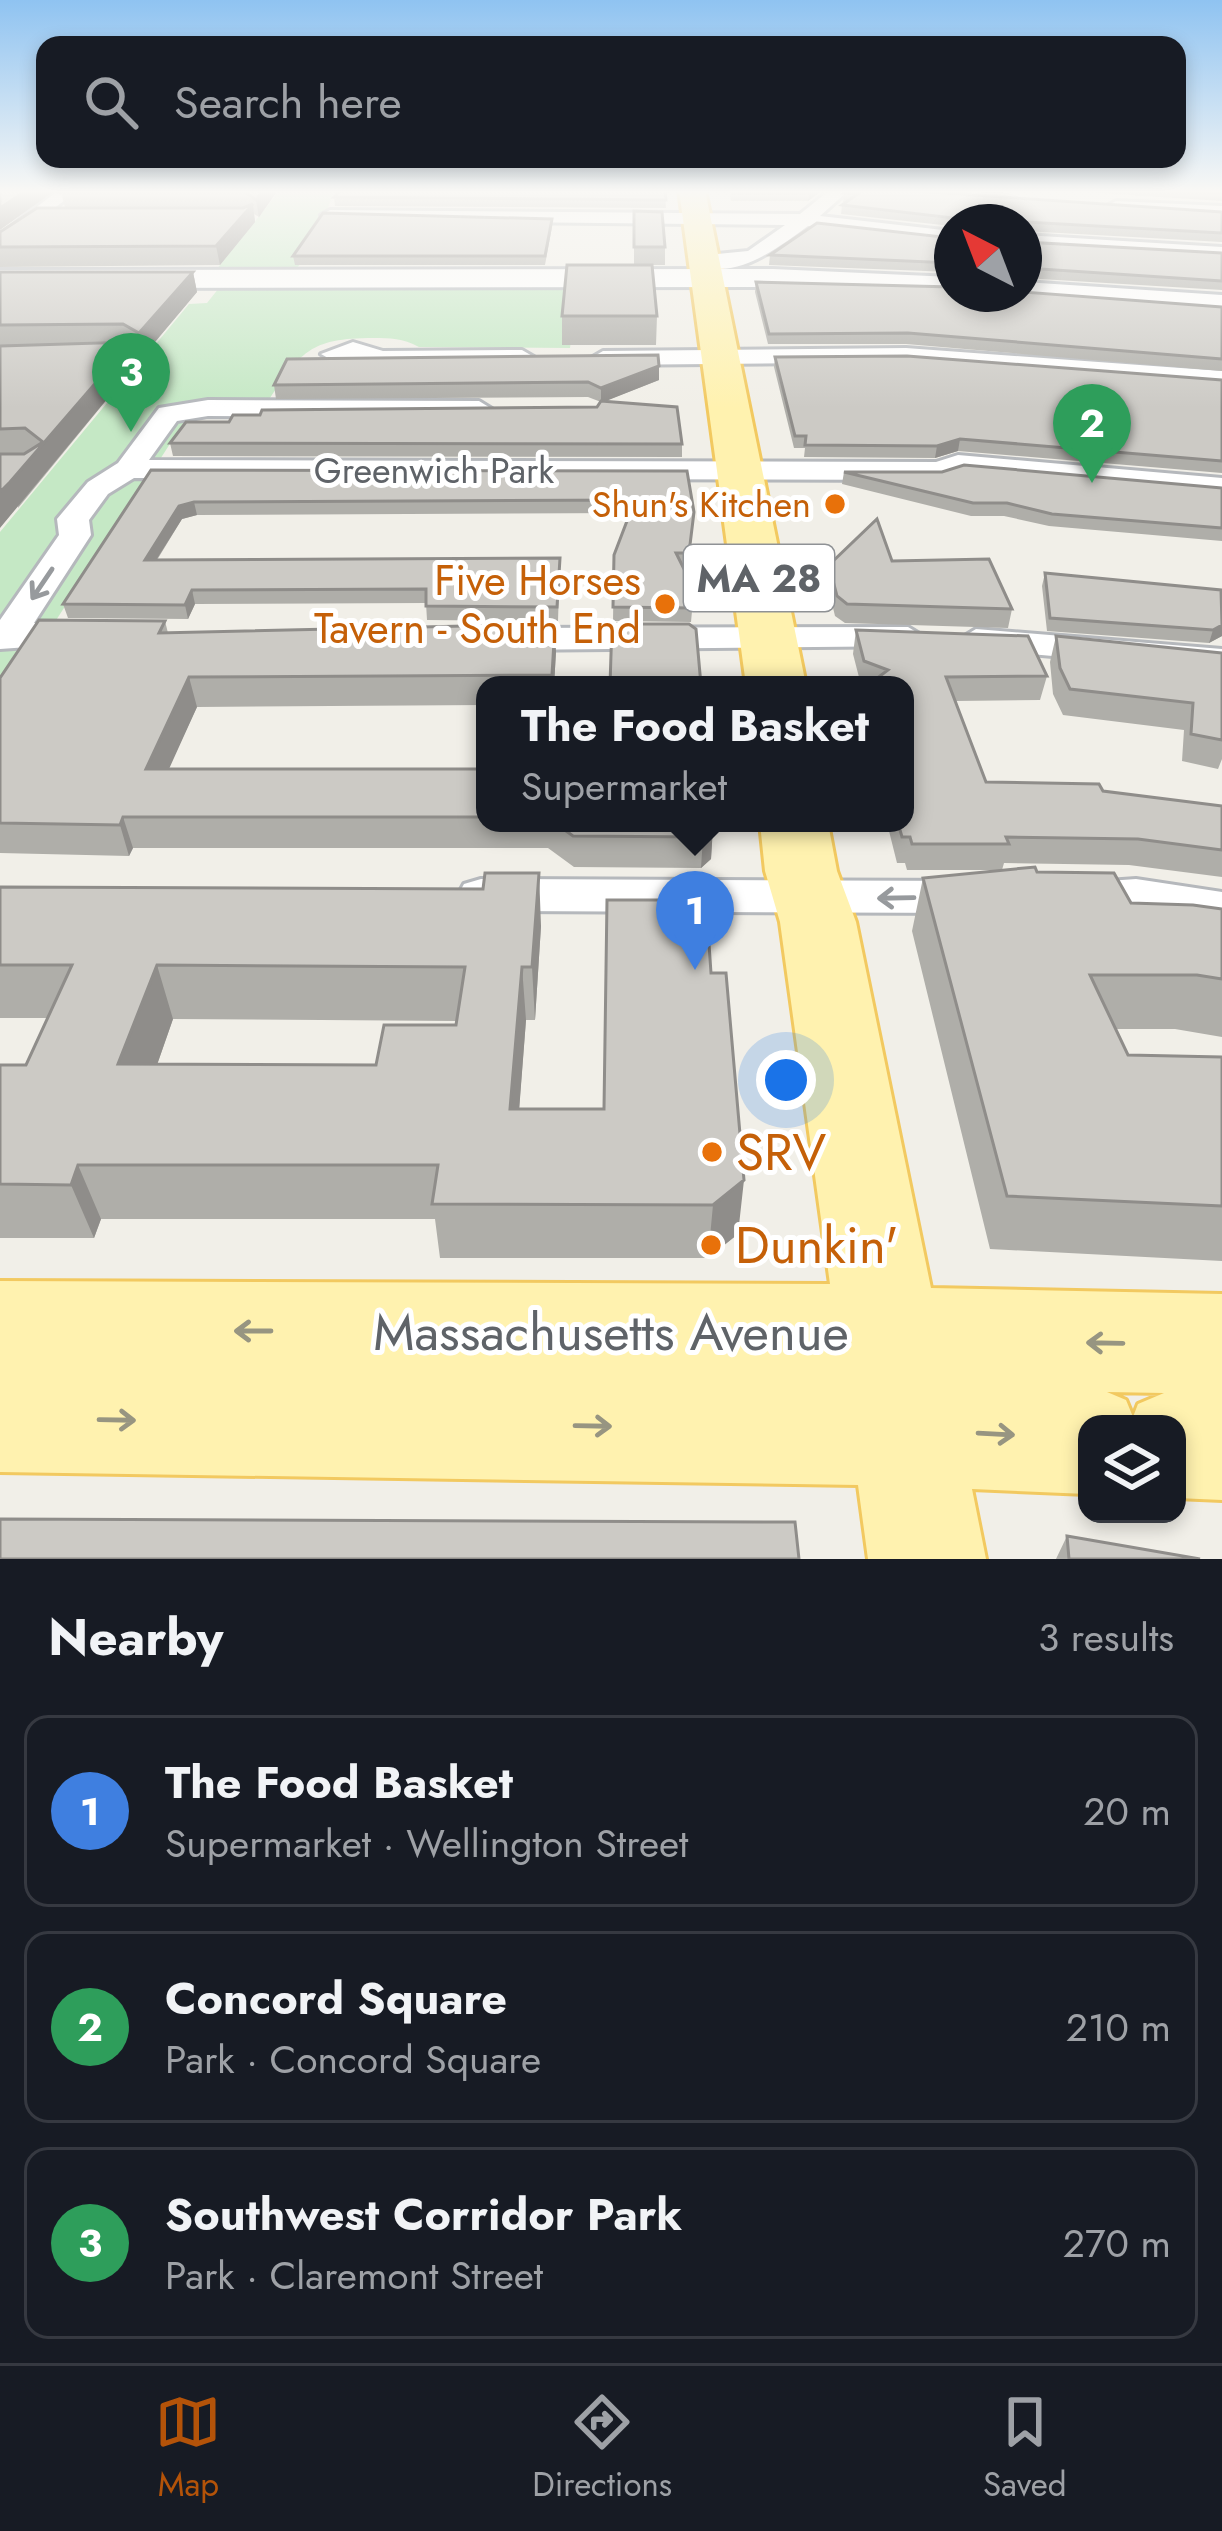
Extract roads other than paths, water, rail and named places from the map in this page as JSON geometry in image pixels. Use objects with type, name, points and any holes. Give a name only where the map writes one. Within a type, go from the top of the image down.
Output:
[{"type":"main road","name":"MA 28","points":[[705,263],[772,660]]},
{"type":"main road","points":[[0,279],[706,270],[934,285]]},
{"type":"main road","points":[[1042,292],[1222,304]]},
{"type":"main road","points":[[795,832],[801,871],[811,895],[927,1559]]},
{"type":"main road","name":"Massachusetts Avenue","points":[[0,1330],[897,1382],[1078,1435]]},
{"type":"main road","name":"Massachusetts Avenue","points":[[0,1418],[897,1382],[968,1341],[1222,1344]]},
{"type":"main road","points":[[1186,1443],[1222,1445]]},
{"type":"street","points":[[706,270],[732,263]]},
{"type":"street","points":[[374,356],[891,360],[1222,389]]},
{"type":"street","points":[[891,360],[917,356],[1222,379]]},
{"type":"street","points":[[5,636],[73,538],[73,519],[98,488],[128,469],[158,422],[190,408],[517,409]]},
{"type":"street","points":[[940,470],[970,465],[1222,487]]},
{"type":"street","name":"Greenwich Park","points":[[128,469],[940,470]]},
{"type":"street","points":[[940,470],[964,480],[1222,502]]},
{"type":"street","points":[[5,636],[112,634]]},
{"type":"street","points":[[472,638],[772,660],[1039,643],[1222,660]]},
{"type":"street","points":[[446,895],[1136,895],[1222,908]]},
{"type":"place","name":"Southwest Corridor Park","points":[[131,432]]},
{"type":"place","name":"Concord Square","points":[[1092,483]]},
{"type":"place","name":"Shun's Kitchen","points":[[835,504]]},
{"type":"place","name":"Five Horses Tavern - South End","points":[[665,604]]},
{"type":"place","name":"The Food Basket","points":[[695,970]]},
{"type":"place","name":"SRV","points":[[712,1152]]},
{"type":"place","name":"Dunkin'","points":[[711,1245]]}]
